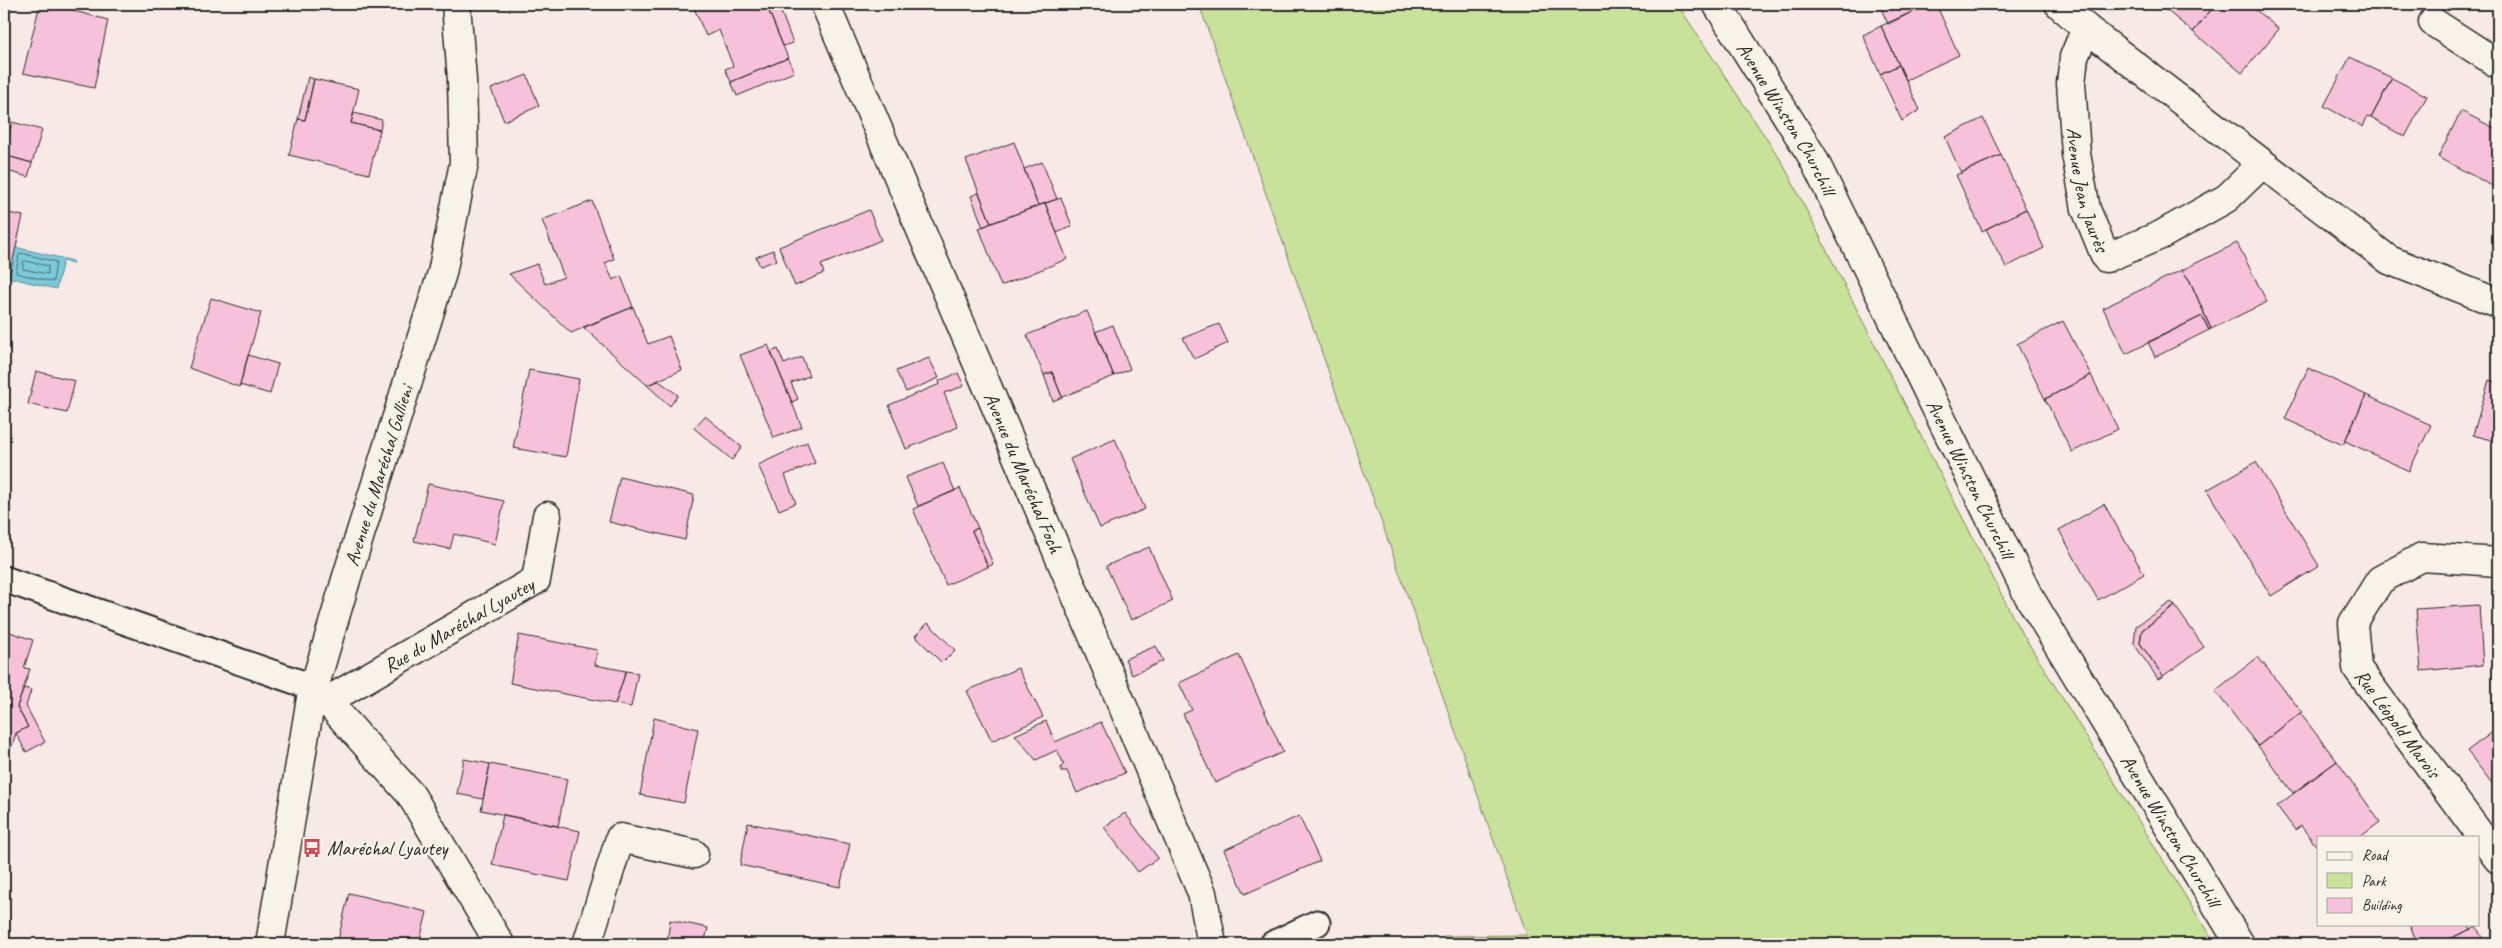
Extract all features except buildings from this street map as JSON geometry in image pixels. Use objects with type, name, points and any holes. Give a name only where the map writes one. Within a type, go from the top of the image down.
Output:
[{"type":"street","name":"Avenue du Maréchal Gallieni","points":[[270,944],[318,696],[348,573],[442,273],[464,163],[462,80],[456,4]]},
{"type":"street","name":"Avenue du Maréchal Foch","points":[[825,4],[1202,894],[1212,944]]},
{"type":"street","name":"Avenue Winston Churchill","points":[[1717,4],[1812,156],[2028,594],[2240,944]]},
{"type":"street","points":[[2059,4],[2086,28],[2389,260],[2498,303]]},
{"type":"street","points":[[2433,22],[2498,64]]},
{"type":"street","name":"Avenue Jean Jaurès","points":[[2086,28],[2074,57],[2071,83],[2076,154],[2086,209],[2106,258],[2161,235],[2226,198],[2262,164]]},
{"type":"street","name":"Rue du Maréchal Lyautey","points":[[318,696],[536,580],[547,516]]},
{"type":"street","name":"Rue Léopold Marois","points":[[2498,562],[2422,557],[2380,580],[2353,623],[2357,668],[2498,859]]},
{"type":"street","points":[[318,696],[411,795],[500,944]]},
{"type":"street","points":[[587,944],[620,838],[694,854]]},
{"type":"lane","points":[[4,579],[318,696]]},
{"type":"lane","points":[[1273,944],[1318,923]]},
{"type":"green space","points":[[1199,4],[1677,4],[1782,162],[2017,625],[2215,944],[1450,944],[1444,936],[1527,935]]},
{"type":"water","points":[[15,247],[73,261],[72,264],[63,261],[56,289],[8,277]]},
{"type":"place","name":"Maréchal Lyautey","points":[[312,848]]}]
